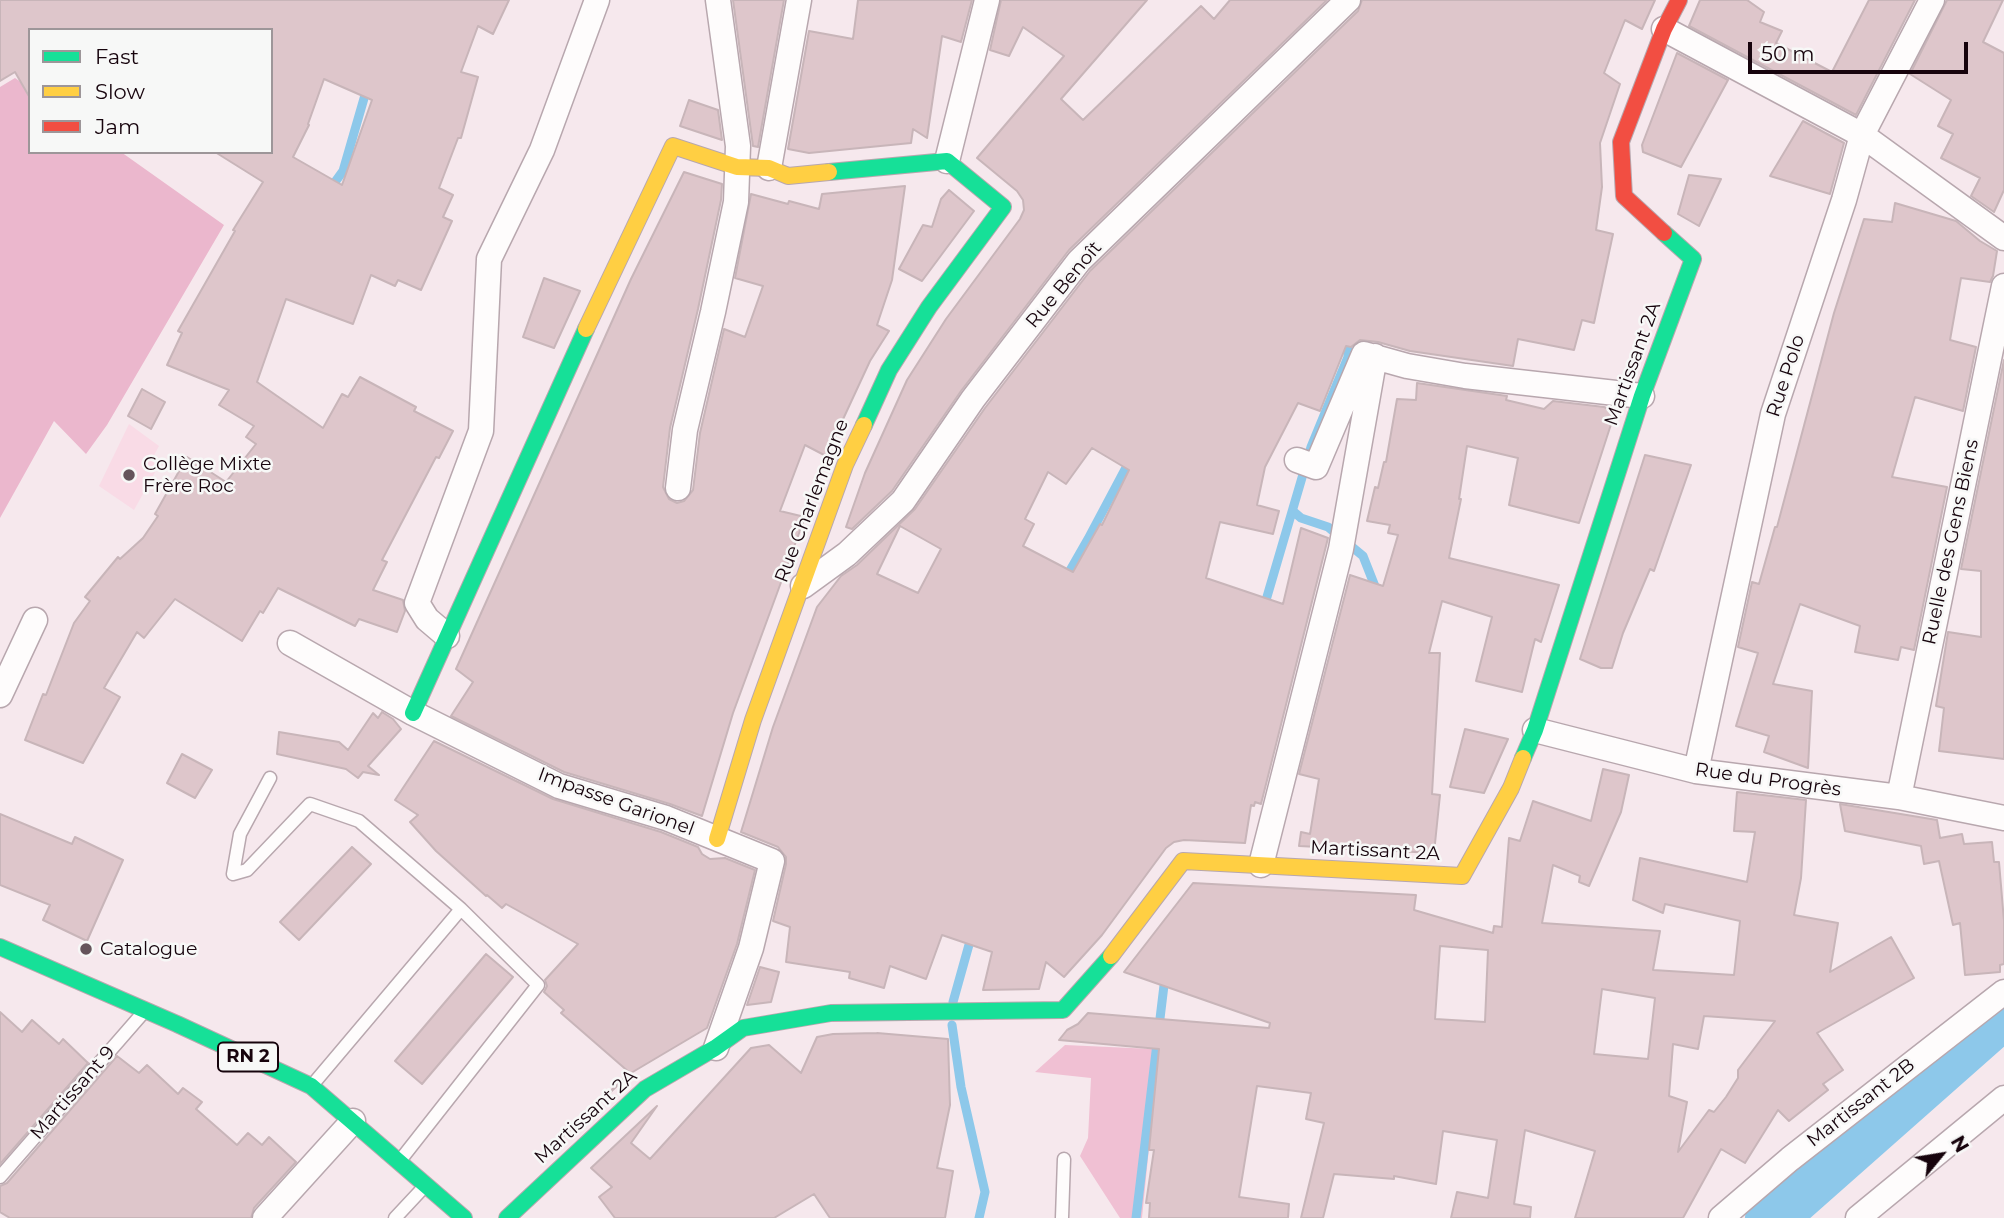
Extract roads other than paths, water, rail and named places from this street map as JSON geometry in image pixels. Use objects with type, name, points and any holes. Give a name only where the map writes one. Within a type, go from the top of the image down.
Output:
[{"type":"street","points":[[447,636],[427,619],[417,603],[481,431],[489,259],[542,150],[597,0]]},
{"type":"street","points":[[678,488],[685,430],[736,202],[738,146],[718,0]]},
{"type":"street","points":[[769,168],[799,0]]},
{"type":"street","points":[[413,713],[606,282],[673,146],[737,167],[769,168],[788,176],[947,161],[987,0]]},
{"type":"street","name":"Rue Benoît","points":[[802,586],[847,554],[903,501],[973,399],[1079,261],[1348,0]]},
{"type":"street","name":"Martissant 2A","points":[[508,1218],[645,1089],[715,1048],[743,1028],[831,1013],[1063,1010],[1118,948],[1183,861],[1462,876],[1511,788],[1535,730],[1642,396],[1693,259],[1624,195],[1621,142],[1664,29],[1679,0]]},
{"type":"street","name":"Rue Polo","points":[[1696,771],[1773,414],[1844,200],[1862,135],[1932,0]]},
{"type":"street","points":[[1664,29],[1862,135],[2004,238]]},
{"type":"street","name":"Rue Charlemagne","points":[[717,839],[753,720],[845,465],[890,370],[929,307],[1003,207],[947,161]]},
{"type":"street","name":"Ruelle des Gens Biens","points":[[1899,797],[2004,286]]},
{"type":"street","points":[[1306,463],[1364,354],[1407,366],[1465,376],[1642,396]]},
{"type":"street","points":[[1261,865],[1341,549],[1375,356]]},
{"type":"street","points":[[0,695],[35,620]]},
{"type":"street","name":"Impasse Garionel","points":[[290,643],[413,713],[559,786],[666,818],[772,861],[751,948],[715,1048]]},
{"type":"street","name":"Rue du Progrès","points":[[1535,730],[1696,771],[1899,797],[2004,818]]},
{"type":"street","name":"RN 2","points":[[0,947],[311,1086],[400,1160],[464,1218]]},
{"type":"street","name":"Martissant 2B","points":[[1721,1218],[1790,1159],[2004,992]]},
{"type":"street","points":[[1858,1218],[2004,1098]]},
{"type":"street","points":[[265,1218],[353,1121]]},
{"type":"lane","points":[[270,778],[240,834],[233,874],[247,870],[310,804],[359,821],[461,909],[538,985],[400,1160]]},
{"type":"lane","points":[[311,1086],[461,909]]},
{"type":"lane","name":"Martissant 9","points":[[0,1177],[146,1010]]},
{"type":"lane","points":[[1062,1218],[1064,1159]]},
{"type":"lane","points":[[395,1218],[427,1184]]},
{"type":"waterway","points":[[330,189],[343,171],[367,88]]},
{"type":"waterway","points":[[1264,607],[1311,447],[1348,357],[1347,334]]},
{"type":"waterway","points":[[1064,581],[1131,458]]},
{"type":"waterway","points":[[1294,512],[1301,518],[1328,527],[1363,556],[1378,594]]},
{"type":"waterway","points":[[953,1002],[972,934]]},
{"type":"waterway","points":[[1136,1218],[1165,977]]},
{"type":"waterway","points":[[1771,1218],[2004,1012]]},
{"type":"waterway","points":[[952,1025],[961,1087],[985,1192],[979,1218]]},
{"type":"place","name":"Collège Mixte Frère Roc","points":[[129,475]]},
{"type":"place","name":"Catalogue","points":[[86,949]]}]
